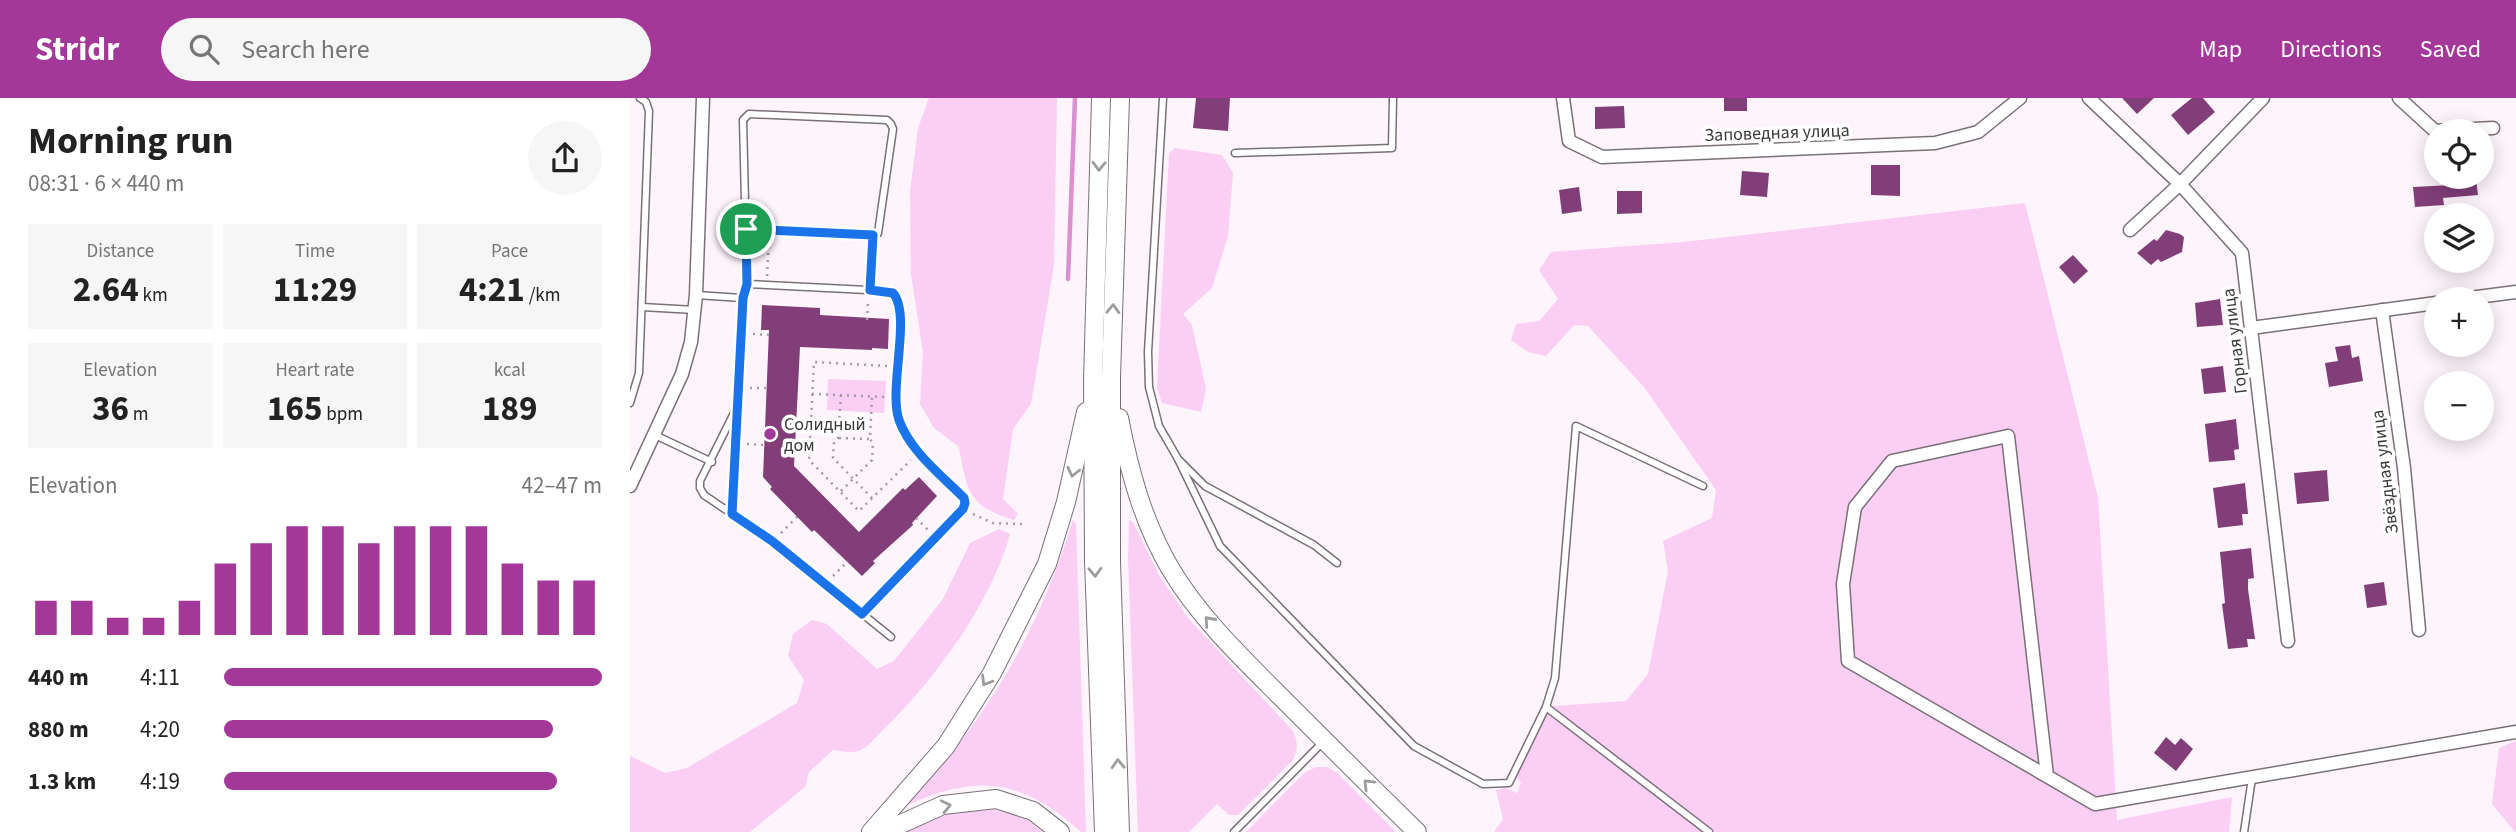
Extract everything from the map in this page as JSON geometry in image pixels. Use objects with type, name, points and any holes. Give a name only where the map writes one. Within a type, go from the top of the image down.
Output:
[{"type":"main road","points":[[1101,98],[1093,382],[1094,562],[1104,832]]},
{"type":"main road","points":[[1121,98],[1111,377],[1111,562],[1121,832]]},
{"type":"main road","points":[[1111,377],[1127,458],[1141,504],[1170,568],[1200,611],[1239,654],[1417,832]]},
{"type":"main road","points":[[871,832],[946,746],[992,673],[1046,564],[1066,502],[1093,382]]},
{"type":"main road","points":[[883,832],[943,805],[996,799],[1033,811],[1060,832]]},
{"type":"street","points":[[630,486],[682,374],[691,342],[695,310],[703,98]]},
{"type":"street","name":"Заповедная улица","points":[[1563,98],[1569,141],[1602,158],[1935,143],[1978,132],[2020,98]]},
{"type":"street","name":"Горная улица","points":[[2089,98],[2180,184],[2242,253],[2288,641]]},
{"type":"street","points":[[2130,230],[2180,184],[2263,98]]},
{"type":"street","points":[[2399,98],[2424,121]]},
{"type":"street","points":[[2494,295],[2516,292]]},
{"type":"street","points":[[2251,328],[2424,305]]},
{"type":"street","name":"Звёздная улица","points":[[2382,310],[2404,468],[2419,630]]},
{"type":"street","points":[[2047,776],[2008,436],[1892,461],[1855,507],[1843,584],[1848,661],[2095,804],[2516,733]]},
{"type":"lane","points":[[630,403],[642,307],[649,111],[646,102],[640,98]]},
{"type":"lane","points":[[1163,98],[1148,352],[1149,387],[1159,426],[1220,546],[1414,746],[1483,784],[1509,783],[1546,707],[1555,678],[1576,426],[1703,486]]},
{"type":"lane","points":[[1236,153],[1392,148],[1393,98]]},
{"type":"lane","points":[[732,514],[743,298],[747,284],[743,120],[748,114],[887,120],[891,124],[893,129],[880,230],[873,235],[746,229]]},
{"type":"lane","points":[[747,284],[869,290],[893,293],[898,299],[898,416],[904,434],[964,498],[965,503],[963,509],[862,614]]},
{"type":"lane","points":[[695,295],[743,298]]},
{"type":"lane","points":[[642,307],[695,310]]},
{"type":"lane","points":[[737,406],[701,481],[700,488],[704,495],[772,541],[891,636]]},
{"type":"lane","points":[[655,435],[712,462]]},
{"type":"lane","points":[[1178,459],[1205,486],[1314,545],[1337,563]]},
{"type":"lane","points":[[1546,707],[1709,832]]},
{"type":"lane","points":[[1234,832],[1325,741]]},
{"type":"lane","points":[[2244,832],[2252,776]]},
{"type":"path","points":[[767,285],[769,230]]},
{"type":"path","points":[[867,320],[873,235]]},
{"type":"path","points":[[741,334],[770,335]]},
{"type":"path","points":[[898,366],[814,362],[809,460],[859,511],[919,452]]},
{"type":"path","points":[[738,387],[768,388]]},
{"type":"path","points":[[812,394],[885,397]]},
{"type":"path","points":[[841,395],[838,438],[834,442],[833,458],[872,498]]},
{"type":"path","points":[[840,492],[872,460],[872,397]]},
{"type":"path","points":[[838,438],[870,439]]},
{"type":"path","points":[[735,444],[765,445]]},
{"type":"path","points":[[963,509],[993,523],[1023,524]]},
{"type":"path","points":[[772,541],[798,516]]},
{"type":"path","points":[[916,519],[935,538]]},
{"type":"path","points":[[825,584],[848,561]]},
{"type":"shaded area","points":[[929,98],[1057,98],[1054,265],[1031,404],[1013,429],[1003,499],[1018,514],[1014,520],[987,509],[972,495],[964,475],[959,447],[934,428],[920,404],[923,352],[911,274],[910,192],[918,128]]},
{"type":"shaded area","points":[[1175,148],[1222,155],[1233,173],[1228,236],[1212,288],[1183,314],[1192,325],[1206,389],[1201,412],[1162,403],[1157,388],[1169,153]]},
{"type":"shaded area","points":[[2025,203],[2098,498],[2117,820],[2232,797],[2229,832],[1494,832],[1503,819],[1496,790],[1505,788],[1517,793],[1521,783],[1514,775],[1517,765],[1527,758],[1526,738],[1554,706],[1626,701],[1648,674],[1668,571],[1663,541],[1712,518],[1716,490],[1644,387],[1588,326],[1574,325],[1546,356],[1528,352],[1511,340],[1516,324],[1539,321],[1558,299],[1539,270],[1551,252],[1683,242]]},
{"type":"shaded area","points":[[828,379],[886,381],[884,413],[827,410]]},
{"type":"shaded area","points":[[1073,520],[1076,524],[1086,832],[1081,832],[1040,801],[1000,787],[958,788],[906,803],[962,739],[1007,672],[1044,600]]},
{"type":"shaded area","points":[[1129,520],[1133,522],[1159,575],[1188,618],[1293,731],[1297,742],[1293,760],[1238,815],[1229,815],[1217,804],[1189,832],[1138,832],[1128,559]]},
{"type":"shaded area","points":[[999,529],[1010,534],[1002,560],[976,612],[943,662],[906,707],[867,746],[852,752],[833,750],[809,772],[805,787],[750,832],[630,832],[630,756],[665,773],[687,768],[797,703],[804,680],[788,656],[793,634],[812,620],[827,624],[877,669],[894,661],[943,599],[970,543]]},
{"type":"shaded area","points":[[2516,741],[2515,832],[2492,804],[2499,748]]},
{"type":"shaded area","points":[[1316,767],[1328,767],[1337,773],[1396,832],[1246,832],[1304,773]]},
{"type":"shaded area","points":[[992,809],[1026,819],[1043,832],[907,832],[947,814]]},
{"type":"building","points":[[1196,98],[1230,98],[1228,131],[1193,128]]},
{"type":"building","points":[[1724,98],[1747,98],[1747,111],[1724,111]]},
{"type":"building","points":[[2122,98],[2154,98],[2137,114]]},
{"type":"building","points":[[2192,98],[2203,98],[2215,112],[2188,135],[2171,115]]},
{"type":"building","points":[[1624,106],[1625,128],[1595,129],[1595,107]]},
{"type":"building","points":[[1871,165],[1900,165],[1900,196],[1871,195]]},
{"type":"building","points":[[1742,171],[1769,173],[1767,197],[1740,195]]},
{"type":"building","points":[[1579,187],[1582,211],[1562,214],[1559,190]]},
{"type":"building","points":[[2413,187],[2477,189],[2478,195],[2443,198],[2444,203],[2424,203],[2424,206],[2415,207]]},
{"type":"building","points":[[1617,191],[1642,191],[1642,213],[1617,214]]},
{"type":"building","points":[[2166,230],[2184,237],[2182,252],[2161,262],[2158,259],[2151,265],[2137,253],[2154,239],[2157,241]]},
{"type":"building","points":[[2073,255],[2088,271],[2074,284],[2059,267]]},
{"type":"building","points":[[2220,299],[2223,325],[2197,327],[2195,303]]},
{"type":"building","points":[[762,305],[820,308],[820,315],[889,319],[888,349],[800,347],[794,466],[859,532],[903,488],[905,490],[919,477],[937,496],[913,525],[873,561],[875,563],[862,576],[814,530],[812,532],[770,489],[772,487],[763,477],[769,330],[761,330]]},
{"type":"building","points":[[2350,345],[2352,358],[2359,356],[2363,381],[2329,387],[2325,363],[2338,361],[2335,347]]},
{"type":"building","points":[[2223,366],[2226,392],[2204,394],[2201,369]]},
{"type":"building","points":[[2236,419],[2239,449],[2234,450],[2235,460],[2209,462],[2205,424]]},
{"type":"building","points":[[2327,470],[2329,501],[2297,504],[2294,473]]},
{"type":"building","points":[[2245,483],[2248,514],[2242,514],[2243,525],[2218,528],[2213,488]]},
{"type":"building","points":[[2251,548],[2254,578],[2248,579],[2248,589],[2255,639],[2247,639],[2248,647],[2228,649],[2222,604],[2225,603],[2220,552]]},
{"type":"building","points":[[2384,582],[2387,605],[2367,608],[2364,585]]},
{"type":"building","points":[[2166,737],[2175,745],[2181,738],[2193,749],[2176,771],[2154,753]]},
{"type":"waterway","points":[[1068,279],[1075,98]]},
{"type":"place","name":"Солидный дом","points":[[770,434]]},
{"type":"route","points":[[746,229],[873,235],[870,290],[887,291],[898,299],[900,316],[896,398],[904,434],[964,498],[963,509],[862,614],[772,541],[732,514],[743,298],[747,284],[746,229]]}]
